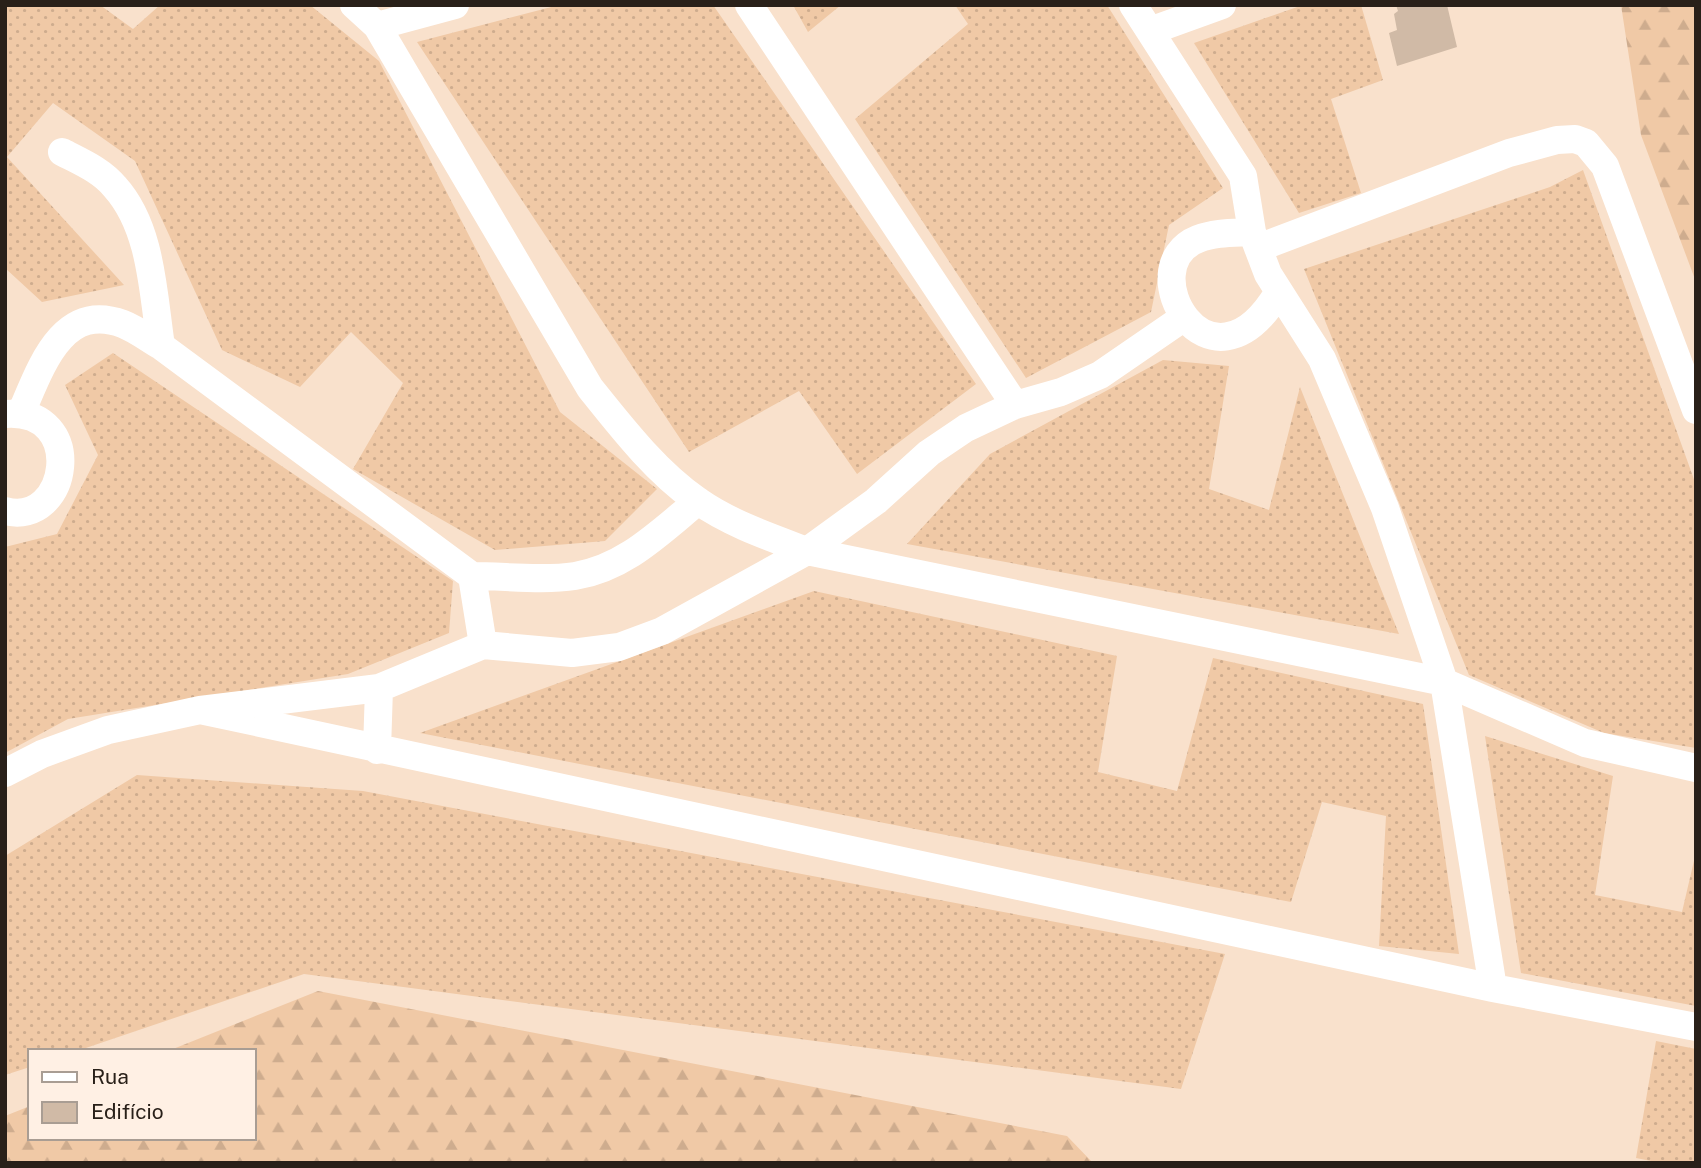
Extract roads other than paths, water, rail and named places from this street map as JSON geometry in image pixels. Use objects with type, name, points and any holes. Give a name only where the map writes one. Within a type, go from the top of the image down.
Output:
[{"type":"street","points":[[354,5],[377,26],[590,388],[633,442],[698,501],[744,527],[807,551],[1444,682],[1585,743],[1696,768]]},
{"type":"street","points":[[377,26],[455,5]]},
{"type":"street","points":[[749,5],[1015,405]]},
{"type":"street","points":[[1133,5],[1243,176],[1255,240],[1278,293],[1305,328],[1322,359],[1385,508],[1444,682],[1493,988]]},
{"type":"street","points":[[1150,31],[1222,5]]},
{"type":"street","points":[[1278,293],[1265,314],[1247,330],[1225,337],[1202,333],[1183,318],[1171,294],[1174,267],[1181,252],[1197,239],[1221,234],[1255,240],[1509,153],[1557,140],[1575,139],[1586,143],[1605,166],[1696,410]]},
{"type":"street","points":[[62,152],[95,169],[116,188],[138,225],[149,266],[161,345]]},
{"type":"street","points":[[5,773],[42,754],[108,730],[200,710],[379,688],[483,645],[572,653],[619,647],[662,631],[807,551],[876,501],[929,453],[966,428],[1015,405],[1061,392],[1100,375],[1183,318]]},
{"type":"street","points":[[5,511],[12,513],[36,507],[55,491],[63,467],[59,442],[43,423],[13,414],[48,354],[69,328],[95,320],[122,324],[161,345],[472,576],[573,576],[601,569],[627,558],[698,501]]},
{"type":"street","points":[[472,576],[483,645]]},
{"type":"street","points":[[377,750],[379,688]]},
{"type":"street","points":[[200,710],[1493,988],[1696,1027]]}]
